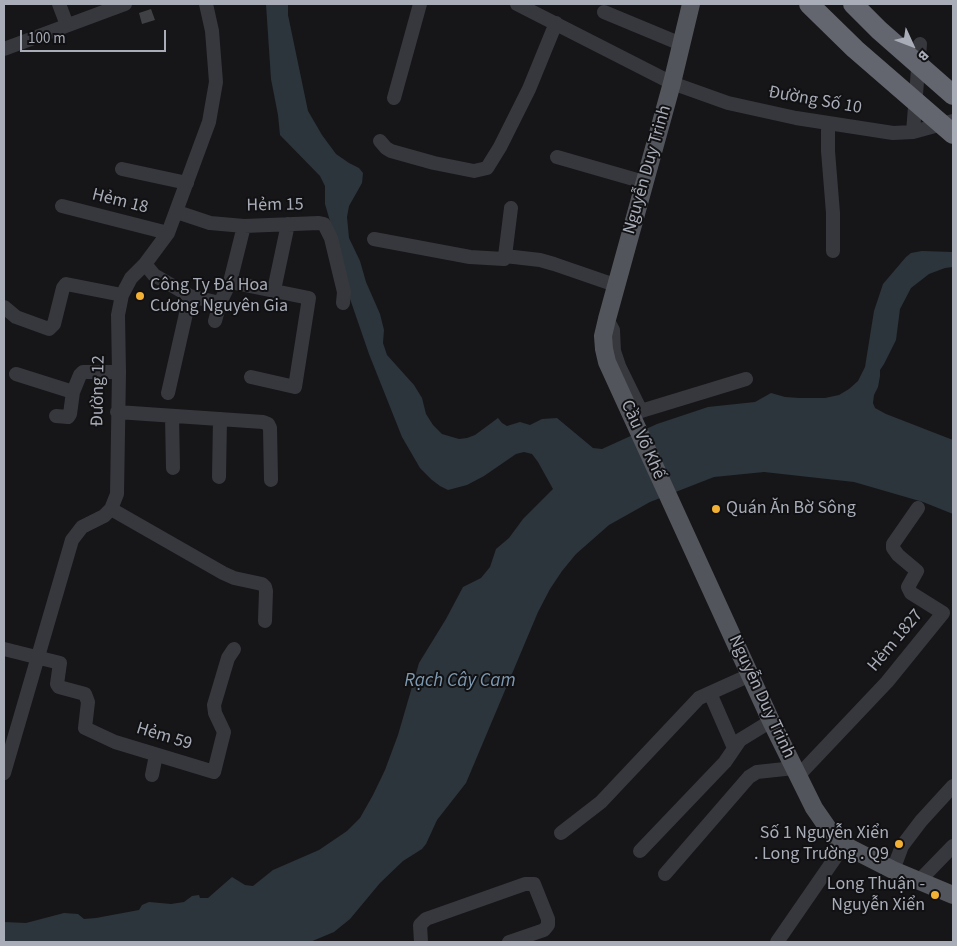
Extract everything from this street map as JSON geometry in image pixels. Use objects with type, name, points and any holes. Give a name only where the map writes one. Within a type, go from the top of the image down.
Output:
[{"type":"highway","points":[[809,4],[855,49],[953,134]]},
{"type":"highway","points":[[853,4],[879,30],[953,95]]},
{"type":"main road","name":"Nguyễn Duy Trinh","points":[[605,327],[672,83],[691,4]]},
{"type":"main road","name":"Cầu Võ Khế","points":[[605,327],[604,349],[607,362],[689,543]]},
{"type":"main road","name":"Nguyễn Duy Trinh","points":[[689,543],[796,772],[814,808],[832,834],[844,845],[893,870],[953,895]]},
{"type":"street","points":[[59,4],[67,26]]},
{"type":"street","points":[[4,49],[125,4]]},
{"type":"street","name":"Đường 12","points":[[111,509],[117,494],[118,315],[122,295],[131,278],[145,264],[168,233],[209,122],[216,82],[212,31],[206,4]]},
{"type":"street","points":[[394,98],[420,4]]},
{"type":"street","name":"Đường Số 10","points":[[517,4],[672,83],[728,103],[828,124],[894,133],[913,132],[953,121]]},
{"type":"street","points":[[604,12],[681,44]]},
{"type":"street","points":[[380,141],[391,152],[434,164],[474,171],[486,168],[500,147],[525,97],[556,23]]},
{"type":"street","points":[[913,132],[920,44]]},
{"type":"street","points":[[828,124],[828,151],[833,212],[833,251]]},
{"type":"street","points":[[557,157],[644,182]]},
{"type":"street","points":[[122,169],[187,183]]},
{"type":"street","name":"Hẻm 18","points":[[62,206],[168,233]]},
{"type":"street","points":[[374,239],[470,257],[504,260],[510,208]]},
{"type":"street","name":"Hẻm 15","points":[[177,212],[210,223],[244,226],[319,223],[327,227],[344,292],[343,303]]},
{"type":"street","points":[[274,290],[288,224]]},
{"type":"street","points":[[215,321],[220,303],[230,282],[244,226]]},
{"type":"street","points":[[505,256],[540,260],[615,285]]},
{"type":"street","points":[[145,264],[154,275],[190,296],[220,303]]},
{"type":"street","points":[[230,282],[309,298],[295,387],[251,377]]},
{"type":"street","points":[[4,307],[16,317],[50,329],[54,324],[63,288],[66,284],[84,286],[122,295]]},
{"type":"street","points":[[168,392],[190,296]]},
{"type":"street","points":[[605,327],[614,330],[614,351],[619,366],[641,411],[746,379]]},
{"type":"street","points":[[56,416],[65,417],[70,414],[73,392],[83,372],[119,372]]},
{"type":"street","points":[[16,374],[73,392]]},
{"type":"street","points":[[117,412],[263,422],[268,424],[270,428],[271,480]]},
{"type":"street","points":[[172,416],[173,468]]},
{"type":"street","points":[[219,477],[220,419]]},
{"type":"street","name":"Hẻm 1827","points":[[796,772],[887,682],[943,613],[911,594],[908,587],[917,571],[892,548],[918,508]]},
{"type":"street","points":[[4,774],[72,540],[82,527],[104,516],[111,509],[223,573],[234,578],[262,584],[266,592],[265,621]]},
{"type":"street","name":"Hẻm 59","points":[[38,658],[60,663],[57,684],[59,687],[84,694],[88,702],[84,728],[115,742],[214,772],[224,732],[215,714],[214,705],[228,658],[234,649]]},
{"type":"street","points":[[4,650],[38,658]]},
{"type":"street","points":[[561,833],[601,802],[699,698],[750,675]]},
{"type":"street","points":[[710,693],[734,748]]},
{"type":"street","points":[[640,851],[724,762],[740,740],[771,721]]},
{"type":"street","points":[[152,775],[156,755]]},
{"type":"street","points":[[666,874],[749,777],[757,772],[796,772]]},
{"type":"street","points":[[893,870],[902,846],[921,821],[953,786]]},
{"type":"street","points":[[776,942],[844,845]]},
{"type":"street","points":[[919,881],[953,846]]},
{"type":"street","points":[[421,942],[420,925],[426,919],[525,884],[534,884],[548,919],[548,925],[544,930],[509,942]]},
{"type":"water","name":"Rạch Cây Cam","points":[[266,4],[288,4],[288,15],[308,111],[336,154],[359,168],[363,173],[362,183],[349,206],[347,217],[349,238],[380,314],[384,330],[383,343],[387,355],[414,385],[422,398],[426,414],[442,434],[459,439],[467,438],[475,435],[498,418],[507,426],[520,422],[530,425],[542,419],[557,418],[593,448],[602,449],[657,424],[708,407],[755,402],[771,393],[799,398],[825,398],[839,395],[858,381],[865,367],[874,311],[883,284],[911,253],[922,251],[953,252],[953,267],[929,274],[911,288],[900,309],[896,340],[880,370],[878,387],[873,403],[875,408],[886,414],[953,440],[953,514],[923,502],[854,482],[764,472],[714,477],[650,502],[609,525],[576,554],[562,571],[538,612],[466,783],[437,820],[422,849],[403,861],[380,883],[350,919],[334,932],[310,942],[4,942],[4,922],[26,923],[64,913],[78,914],[84,919],[96,918],[139,910],[142,905],[149,902],[171,904],[184,902],[192,896],[199,895],[200,898],[208,898],[232,877],[245,885],[253,886],[273,870],[319,850],[347,831],[360,818],[385,770],[398,735],[419,663],[463,587],[481,578],[490,567],[496,549],[509,538],[523,519],[553,489],[532,454],[524,452],[516,454],[467,485],[448,490],[432,480],[420,468],[402,437],[369,354],[348,293],[325,204],[325,186],[320,176],[280,135],[271,79]]},
{"type":"building","points":[[151,9],[155,20],[142,24],[139,13]]},
{"type":"place","name":"Công Ty Đá Hoa Cương Nguyên Gia","points":[[140,296]]},
{"type":"place","name":"Quán Ăn Bờ Sông","points":[[716,509]]},
{"type":"place","name":"Số 1 Nguyễn Xiển . Long Trường . Q9","points":[[899,844]]},
{"type":"place","name":"Long Thuận - Nguyễn Xiển","points":[[935,895]]}]
